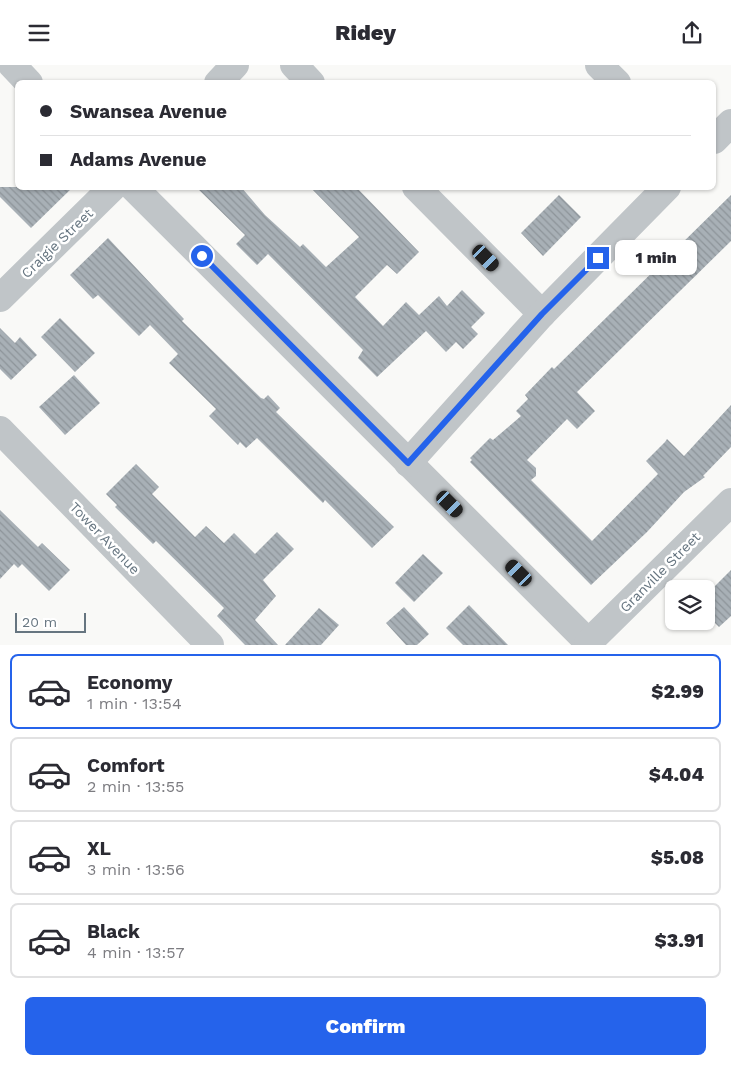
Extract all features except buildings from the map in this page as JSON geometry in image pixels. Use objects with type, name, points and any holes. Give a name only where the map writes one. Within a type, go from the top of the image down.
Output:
[{"type":"street","points":[[12,65],[26,80]]},
{"type":"street","points":[[221,80],[235,65]]},
{"type":"street","points":[[294,65],[308,80]]},
{"type":"street","points":[[599,65],[613,80]]},
{"type":"street","points":[[716,138],[731,123]]},
{"type":"street","name":"Craigie Street","points":[[0,298],[110,190]]},
{"type":"street","points":[[136,190],[589,644]]},
{"type":"street","points":[[419,190],[542,314]]},
{"type":"street","points":[[408,463],[542,314],[664,190]]},
{"type":"street","name":"Tower Avenue","points":[[0,430],[210,645]]},
{"type":"street","name":"Granville Street","points":[[589,644],[731,503]]},
{"type":"route","points":[[202,256],[408,463],[542,314],[598,258]]}]
